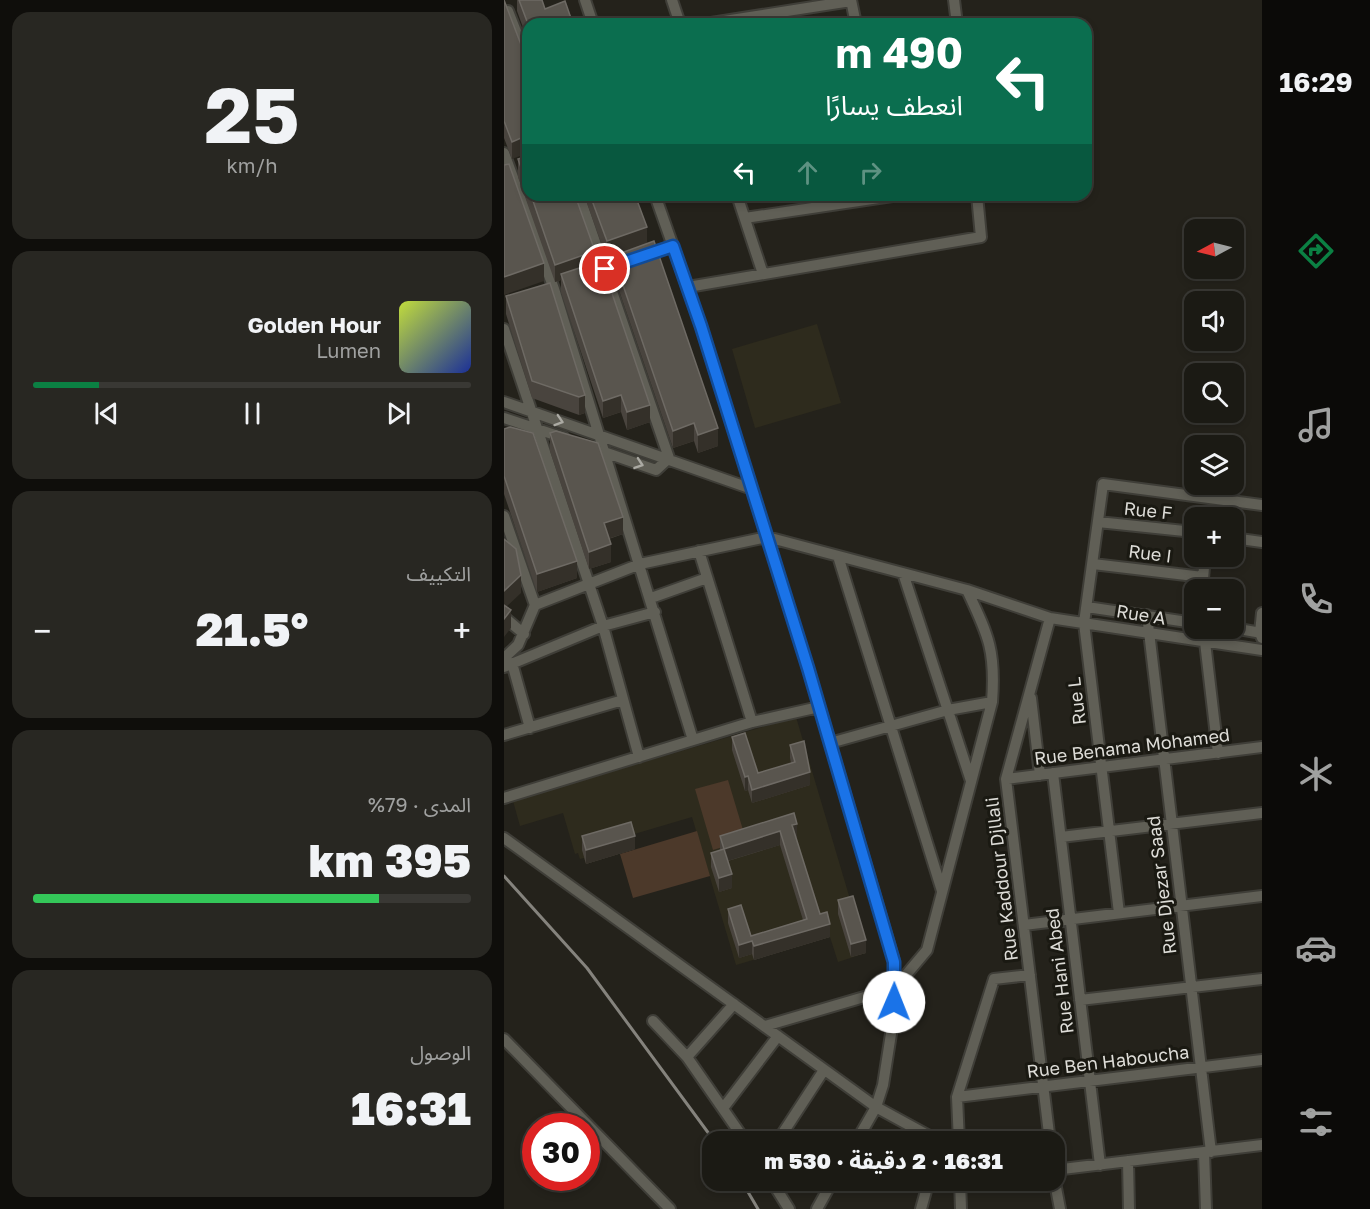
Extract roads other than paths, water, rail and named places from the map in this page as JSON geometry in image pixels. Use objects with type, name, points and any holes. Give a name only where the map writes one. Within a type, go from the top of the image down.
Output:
[{"type":"street","points":[[585,0],[591,18]]},
{"type":"street","points":[[672,0],[678,18]]},
{"type":"street","points":[[954,0],[956,18]]},
{"type":"street","points":[[743,18],[851,1],[854,18]]},
{"type":"street","points":[[508,7],[522,46]]},
{"type":"street","points":[[504,153],[522,199]]},
{"type":"street","points":[[523,201],[601,434],[693,740]]},
{"type":"street","points":[[581,201],[600,271],[669,458]]},
{"type":"street","points":[[657,201],[688,287],[767,537],[894,962],[895,988],[883,1085],[876,1107],[862,1131]]},
{"type":"street","points":[[739,201],[763,274]]},
{"type":"street","points":[[745,218],[854,201]]},
{"type":"street","points":[[688,287],[981,237],[978,201]]},
{"type":"street","points":[[639,257],[673,246]]},
{"type":"street","points":[[600,271],[616,265]]},
{"type":"street","points":[[504,329],[535,428],[603,626],[639,757]]},
{"type":"street","points":[[504,402],[601,434],[752,489]]},
{"type":"street","points":[[504,418],[656,470],[669,458]]},
{"type":"street","name":"Rue L","points":[[1119,913],[1084,623],[1103,484],[1262,505]]},
{"type":"street","points":[[504,516],[514,550],[535,604],[524,634],[507,663]]},
{"type":"street","name":"Rue F","points":[[1098,522],[1184,531]]},
{"type":"street","points":[[535,604],[640,564],[767,537]]},
{"type":"street","name":"Rue A","points":[[767,537],[967,590],[1050,618],[1262,650]]},
{"type":"street","points":[[1244,540],[1262,542]]},
{"type":"street","points":[[504,541],[514,550]]},
{"type":"street","points":[[699,552],[752,722]]},
{"type":"street","points":[[838,556],[942,891]]},
{"type":"street","name":"Rue I","points":[[1093,564],[1203,577]]},
{"type":"street","points":[[1203,577],[1204,567]]},
{"type":"street","points":[[903,573],[971,782]]},
{"type":"street","points":[[651,598],[707,578]]},
{"type":"street","points":[[765,1026],[895,988],[927,950],[992,702],[995,666],[987,633],[967,590]]},
{"type":"street","points":[[1087,607],[1184,621]]},
{"type":"street","points":[[507,663],[603,626],[654,612]]},
{"type":"street","points":[[1244,630],[1261,634],[1262,613]]},
{"type":"street","name":"Rue Djezar Saad","points":[[1147,615],[1201,1067],[1207,1152],[1206,1209]]},
{"type":"street","points":[[504,617],[524,634]]},
{"type":"street","name":"Rue Kaddour Djllali","points":[[1049,1131],[1006,779],[1050,618]]},
{"type":"street","points":[[1204,642],[1218,753]]},
{"type":"street","points":[[507,663],[530,728]]},
{"type":"street","points":[[1030,689],[1040,775]]},
{"type":"street","points":[[504,735],[624,700]]},
{"type":"street","points":[[830,743],[948,710],[992,702]]},
{"type":"street","points":[[504,798],[752,722],[819,707]]},
{"type":"street","name":"Rue Benama Mohamed","points":[[1006,779],[1262,747]]},
{"type":"street","name":"Rue Hani Abed","points":[[1053,773],[1100,1165]]},
{"type":"street","points":[[1061,837],[1262,813]]},
{"type":"street","points":[[504,838],[876,1107],[923,1131]]},
{"type":"street","points":[[1024,925],[1262,896]]},
{"type":"street","points":[[959,1131],[957,1097],[994,979],[1030,975]]},
{"type":"street","points":[[1080,1000],[1262,979]]},
{"type":"street","points":[[687,1057],[734,1004]]},
{"type":"street","points":[[653,1021],[687,1057],[739,1131]]},
{"type":"street","points":[[724,1107],[778,1036]]},
{"type":"street","points":[[504,1039],[670,1209]]},
{"type":"street","name":"Rue Ben Haboucha","points":[[957,1097],[1262,1060]]},
{"type":"street","points":[[784,1131],[825,1070]]},
{"type":"street","points":[[1065,1169],[1262,1145]]},
{"type":"street","points":[[1128,1161],[1129,1209]]},
{"type":"street","points":[[778,1191],[789,1209]]},
{"type":"street","points":[[817,1209],[827,1191]]},
{"type":"street","points":[[921,1209],[926,1191]]},
{"type":"street","points":[[961,1209],[962,1191]]},
{"type":"street","points":[[1057,1191],[1060,1209]]},
{"type":"railway","points":[[504,876],[587,968],[707,1131]]},
{"type":"railway","points":[[747,1191],[758,1209]]}]
